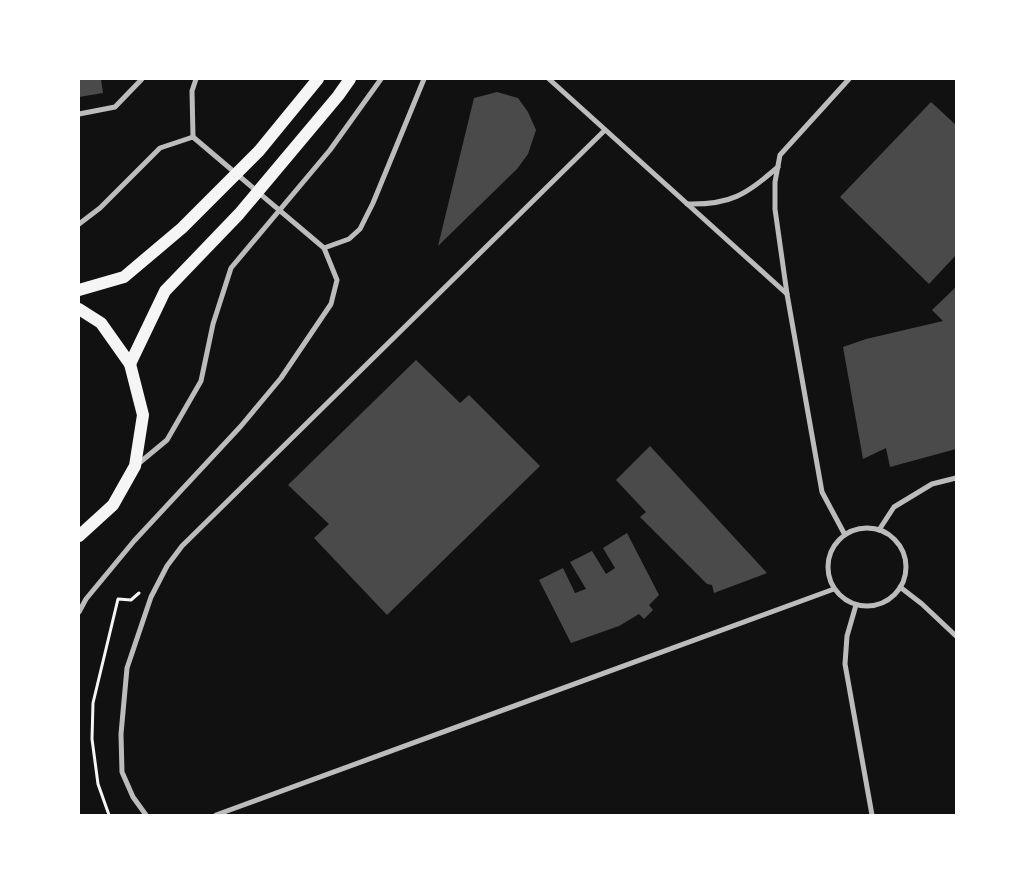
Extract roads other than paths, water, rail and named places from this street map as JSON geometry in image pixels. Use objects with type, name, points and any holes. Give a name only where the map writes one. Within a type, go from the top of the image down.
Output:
[{"type":"main road","points":[[79,290],[124,277],[182,228],[258,151],[318,79]]},
{"type":"main road","points":[[130,364],[165,291],[239,214],[338,96],[350,79]]},
{"type":"main road","points":[[79,309],[101,323],[130,364],[143,414],[135,466],[113,505],[79,535]]},
{"type":"street","points":[[79,114],[115,107],[142,79]]},
{"type":"street","points":[[79,612],[86,600],[134,541],[241,426],[281,378],[331,304],[337,280],[322,246],[194,137],[192,91],[196,79]]},
{"type":"street","points":[[135,466],[167,440],[201,381],[214,324],[231,268],[330,150],[381,79]]},
{"type":"street","points":[[322,246],[349,239],[360,228],[373,203],[424,79]]},
{"type":"street","points":[[549,79],[787,294]]},
{"type":"street","points":[[845,535],[822,492],[787,294],[775,209],[775,182],[780,155],[849,79]]},
{"type":"street","points":[[146,815],[133,796],[122,772],[121,734],[127,668],[151,597],[167,566],[182,546],[605,130]]},
{"type":"street","points":[[79,224],[100,208],[160,148],[194,137]]},
{"type":"street","points":[[688,204],[711,205],[730,200],[751,190],[778,167]]},
{"type":"street","points":[[879,530],[894,507],[932,484],[956,478]]},
{"type":"street","points":[[868,528],[879,530],[887,534],[898,544],[905,558],[905,573],[900,588],[889,600],[876,606],[856,605],[847,601],[834,588],[829,577],[828,562],[833,547],[845,535],[868,528]]},
{"type":"street","points":[[216,815],[834,588]]},
{"type":"street","points":[[900,588],[922,604],[956,636]]},
{"type":"street","points":[[856,605],[847,636],[845,664],[872,815]]}]
